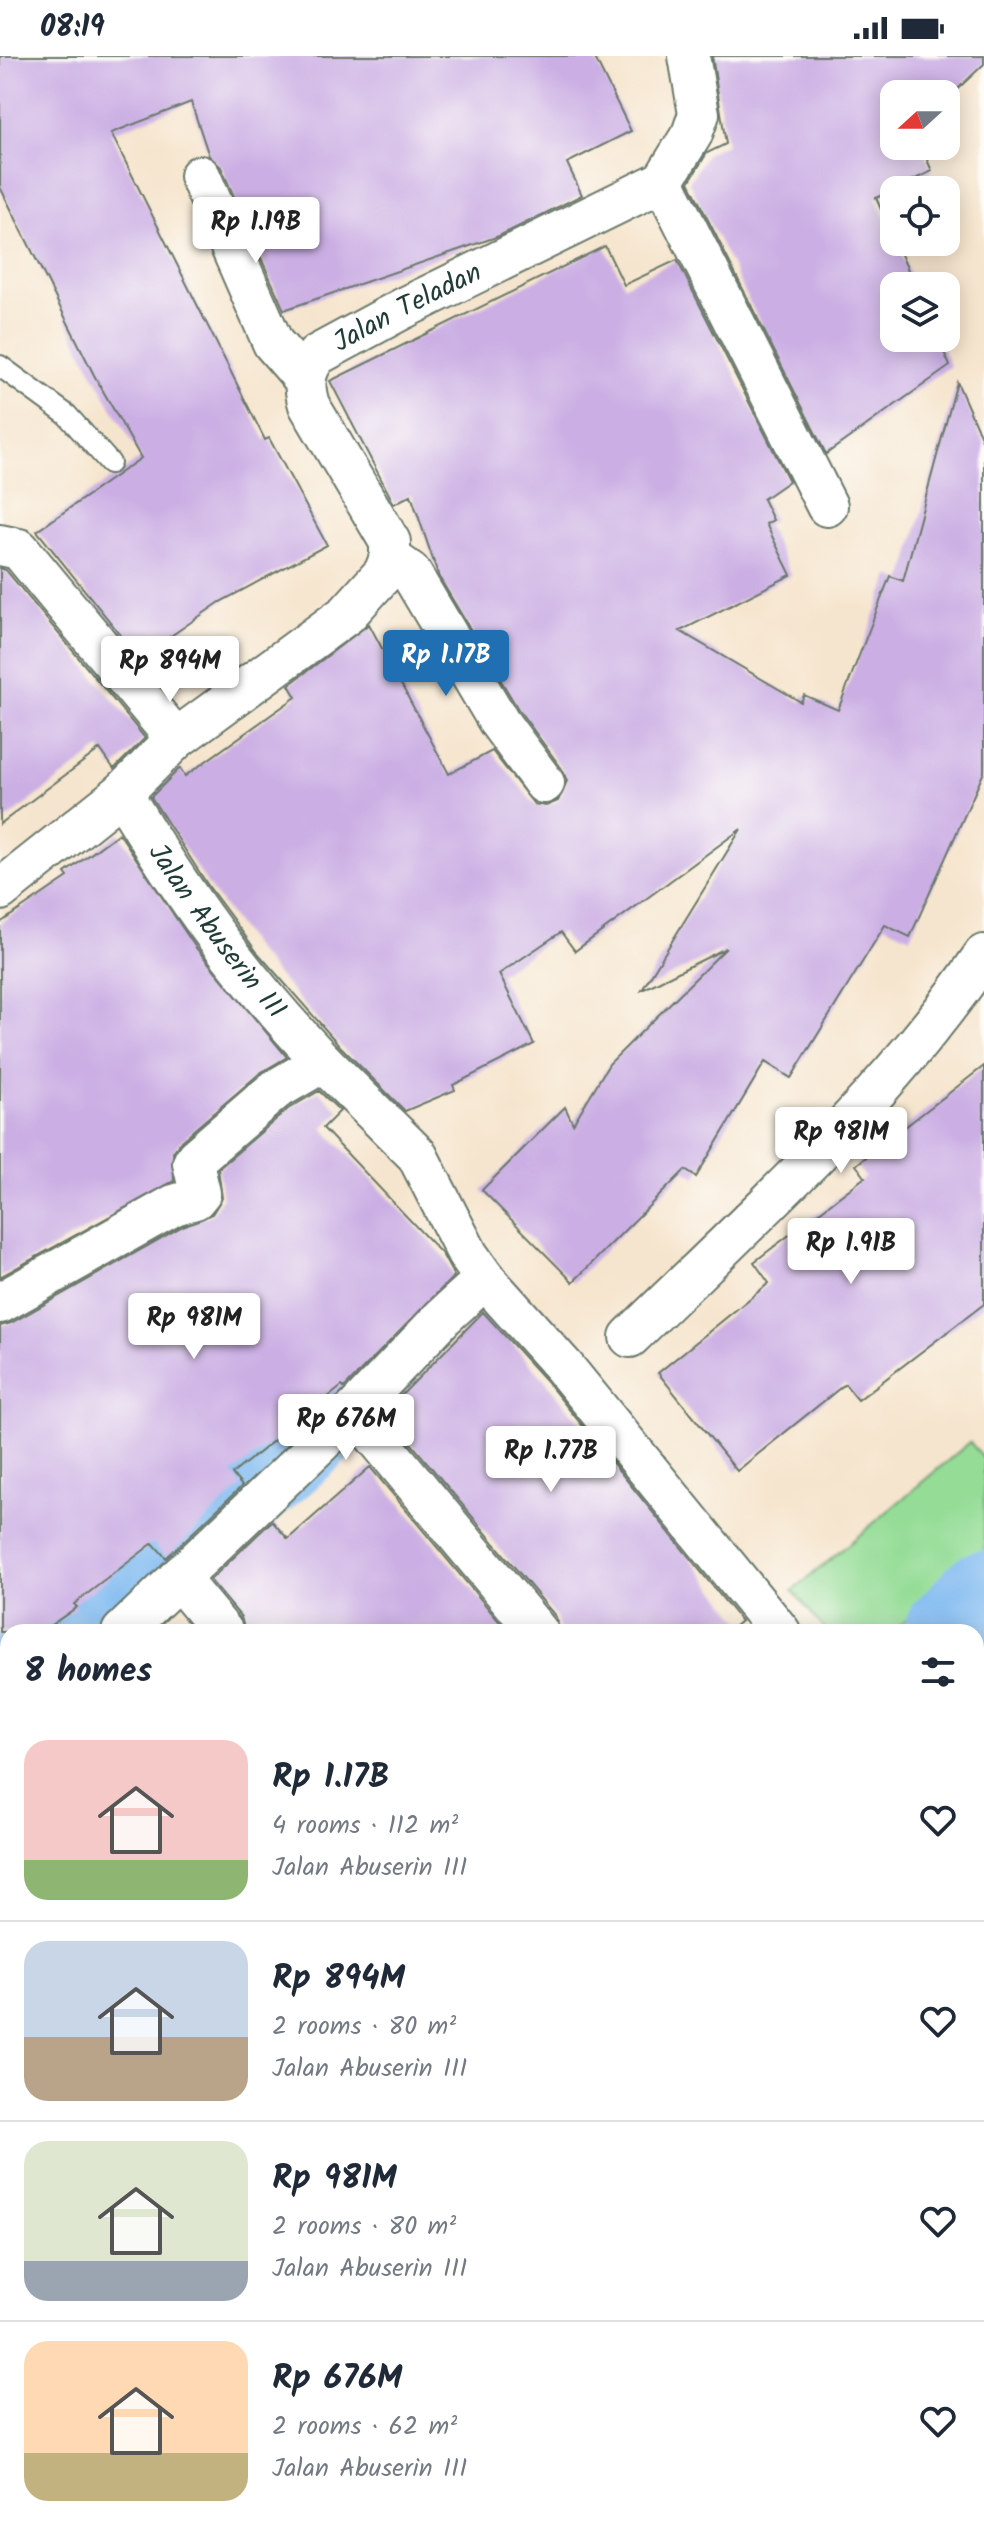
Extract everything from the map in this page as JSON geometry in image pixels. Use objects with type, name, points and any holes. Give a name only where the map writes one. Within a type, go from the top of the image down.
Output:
[{"type":"street","points":[[689,56],[699,114],[692,134],[663,181],[827,506]]},
{"type":"street","points":[[0,890],[122,793],[176,739],[347,614],[384,573],[390,558],[390,542],[309,405],[305,380],[273,343],[200,176]]},
{"type":"street","name":"Jalan Teladan","points":[[305,380],[307,368],[317,355],[402,309],[663,181]]},
{"type":"street","points":[[0,545],[19,549],[176,739]]},
{"type":"street","points":[[390,558],[410,572],[499,722],[544,783]]},
{"type":"street","name":"Jalan Abuserin III","points":[[122,793],[174,881],[223,948],[323,1062],[417,1155],[478,1268],[564,1367],[773,1624]]},
{"type":"street","points":[[630,1337],[804,1167],[893,1073],[984,955]]},
{"type":"street","points":[[0,1303],[174,1205],[195,1199],[200,1193],[193,1163],[196,1158],[265,1097],[323,1062]]},
{"type":"street","points":[[130,1624],[354,1411],[443,1317],[478,1268]]},
{"type":"street","points":[[354,1411],[531,1624]]},
{"type":"street","points":[[178,1578],[216,1624]]},
{"type":"lane","points":[[0,366],[67,415],[110,463]]},
{"type":"green space","points":[[970,1442],[984,1459],[984,1555],[902,1624],[820,1624],[793,1591]]},
{"type":"building","points":[[0,56],[594,56],[631,131],[567,163],[582,195],[499,236],[284,310],[221,167],[209,156],[191,102],[111,133],[265,440],[269,438],[327,545],[220,602],[139,658],[37,531],[141,458],[94,375],[0,187]]},
{"type":"building","points":[[712,56],[984,56],[984,64],[960,87],[960,80],[880,80],[880,160],[927,160],[932,171],[922,176],[880,176],[880,196],[876,198],[880,207],[880,256],[902,256],[909,272],[880,272],[880,352],[944,352],[950,366],[826,454],[689,182],[707,153],[726,144]]},
{"type":"building","points":[[605,246],[624,285],[677,260],[789,481],[763,499],[773,520],[766,524],[791,575],[680,631],[801,702],[804,695],[838,710],[890,576],[903,581],[957,382],[984,444],[984,772],[910,937],[885,925],[791,1078],[765,1062],[696,1177],[685,1170],[573,1282],[482,1190],[565,1107],[573,1124],[609,1064],[726,948],[642,990],[741,829],[575,951],[561,932],[499,974],[534,1044],[453,1085],[455,1090],[405,1111],[340,1046],[257,952],[209,887],[151,797],[180,768],[185,776],[296,697],[289,685],[369,624],[449,774],[492,751],[534,804],[546,806],[558,801],[567,781],[562,769],[518,709],[439,577],[411,495],[394,504],[330,381]]},
{"type":"building","points":[[0,568],[6,570],[145,738],[114,769],[100,749],[0,824]]},
{"type":"building","points":[[119,833],[196,948],[287,1057],[260,1073],[181,1141],[173,1152],[174,1181],[0,1277],[0,923],[68,877],[65,873]]},
{"type":"building","points":[[984,1066],[984,1304],[858,1400],[845,1384],[737,1471],[658,1373],[769,1283],[754,1262],[865,1177],[856,1165]]},
{"type":"building","points":[[319,1091],[340,1111],[323,1128],[442,1254],[454,1276],[344,1388],[342,1386],[232,1474],[242,1486],[166,1558],[153,1543],[53,1624],[0,1624],[0,1326],[11,1323],[183,1226],[212,1214],[222,1198],[218,1169],[288,1109]]},
{"type":"building","points":[[483,1312],[547,1382],[741,1621],[737,1624],[558,1624],[556,1617],[385,1412]]},
{"type":"building","points":[[370,1467],[501,1624],[243,1624],[241,1617],[210,1580],[272,1521],[288,1539]]},
{"type":"waterway","points":[[71,1624],[237,1495],[336,1408]]},
{"type":"waterway","points":[[957,1624],[984,1595]]}]
